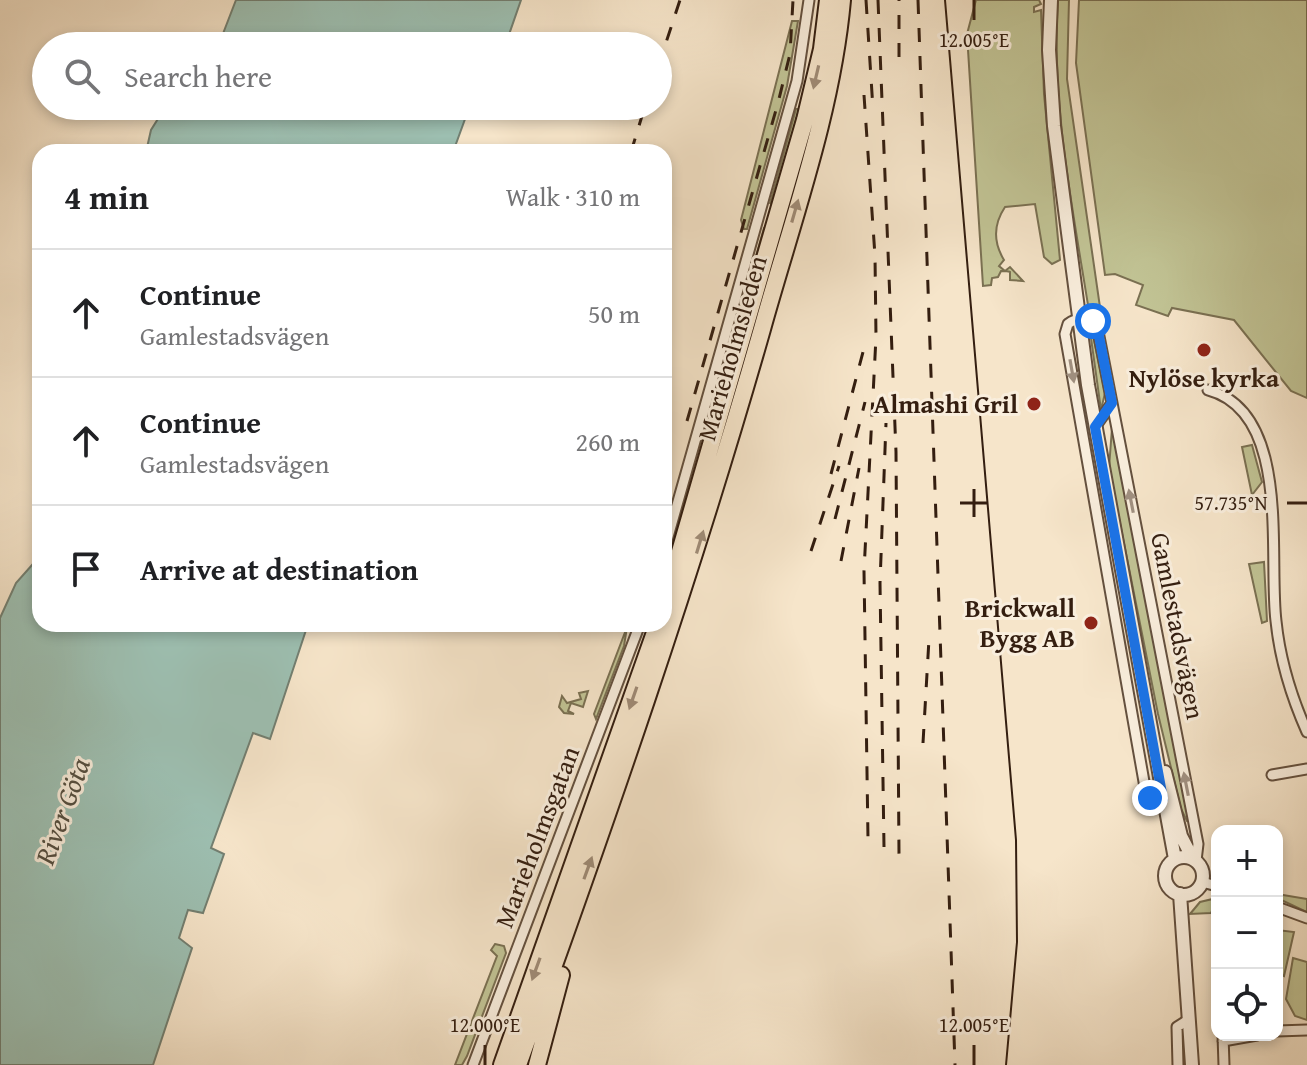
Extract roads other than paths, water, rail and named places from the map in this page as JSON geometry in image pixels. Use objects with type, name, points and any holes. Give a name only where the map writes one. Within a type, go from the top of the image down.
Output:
[{"type":"highway","name":"Marieholmsleden","points":[[672,581],[808,107],[822,49],[828,0]]},
{"type":"highway","name":"Marieholmsleden","points":[[672,627],[720,476],[823,112],[839,34],[842,0]]},
{"type":"highway","points":[[502,1065],[655,632]]},
{"type":"highway","name":"Marieholmsleden","points":[[518,1065],[670,632]]},
{"type":"highway","points":[[537,1065],[559,984],[563,941]]},
{"type":"street","points":[[672,523],[797,81],[809,0]]},
{"type":"street","name":"Gamlestadsvägen","points":[[1051,0],[1052,101],[1079,319],[1095,427],[1153,735],[1152,751],[1175,859]]},
{"type":"street","name":"Gamlestadsvägen","points":[[1163,799],[1150,798],[1146,793],[1065,334],[1068,324],[1079,319],[1089,319],[1097,326],[1198,844],[1194,860]]},
{"type":"street","points":[[1208,390],[1225,396],[1243,413],[1265,459],[1272,496],[1276,622],[1281,656],[1307,732]]},
{"type":"street","points":[[1095,427],[1112,403]]},
{"type":"street","name":"Marieholmsgatan","points":[[473,1065],[637,632]]},
{"type":"street","name":"Gamlestadsvägen","points":[[1153,735],[1160,748],[1181,836],[1194,860]]},
{"type":"street","points":[[1272,775],[1307,769]]},
{"type":"street","points":[[1175,859],[1194,860],[1202,869],[1202,882],[1193,892],[1180,894],[1170,888],[1165,877],[1167,868],[1175,859]]},
{"type":"street","points":[[1202,882],[1211,884]]},
{"type":"street","points":[[1180,894],[1192,1065]]},
{"type":"street","points":[[1283,909],[1307,918]]},
{"type":"street","points":[[1178,1065],[1177,1027],[1188,1020]]},
{"type":"street","points":[[1283,1031],[1307,1030]]},
{"type":"street","points":[[1223,1041],[1224,1065]]},
{"type":"water","points":[[236,0],[521,0],[510,32],[224,32]]},
{"type":"water","points":[[157,120],[465,120],[456,144],[148,144]]},
{"type":"water","name":"River Göta","points":[[32,565],[32,632],[305,632],[270,739],[253,733],[211,848],[224,854],[203,913],[188,910],[179,938],[192,948],[153,1065],[0,1065],[0,618],[16,583]]},
{"type":"tram line","points":[[945,0],[1016,840],[1017,942],[1006,1065]]},
{"type":"railway","points":[[669,32],[680,0]]},
{"type":"railway","points":[[687,421],[778,103],[790,54],[793,0]]},
{"type":"railway","points":[[866,0],[873,109]]},
{"type":"railway","points":[[878,0],[896,452],[899,854]]},
{"type":"railway","points":[[899,0],[899,57]]},
{"type":"railway","points":[[918,0],[955,1065]]},
{"type":"railway","points":[[864,95],[875,256],[876,337],[864,571],[868,839]]},
{"type":"railway","points":[[633,144],[641,120]]},
{"type":"railway","points":[[831,474],[863,352]]},
{"type":"railway","points":[[835,519],[865,402]]},
{"type":"railway","points":[[884,847],[880,583],[886,423]]},
{"type":"railway","points":[[811,551],[839,466]]},
{"type":"railway","points":[[841,561],[859,468]]},
{"type":"railway","points":[[923,743],[929,639]]},
{"type":"place","name":"Nylöse kyrka","points":[[1204,350]]},
{"type":"place","name":"Almashi Gril","points":[[1034,404]]},
{"type":"place","name":"Brickwall Bygg AB","points":[[1091,623]]}]
